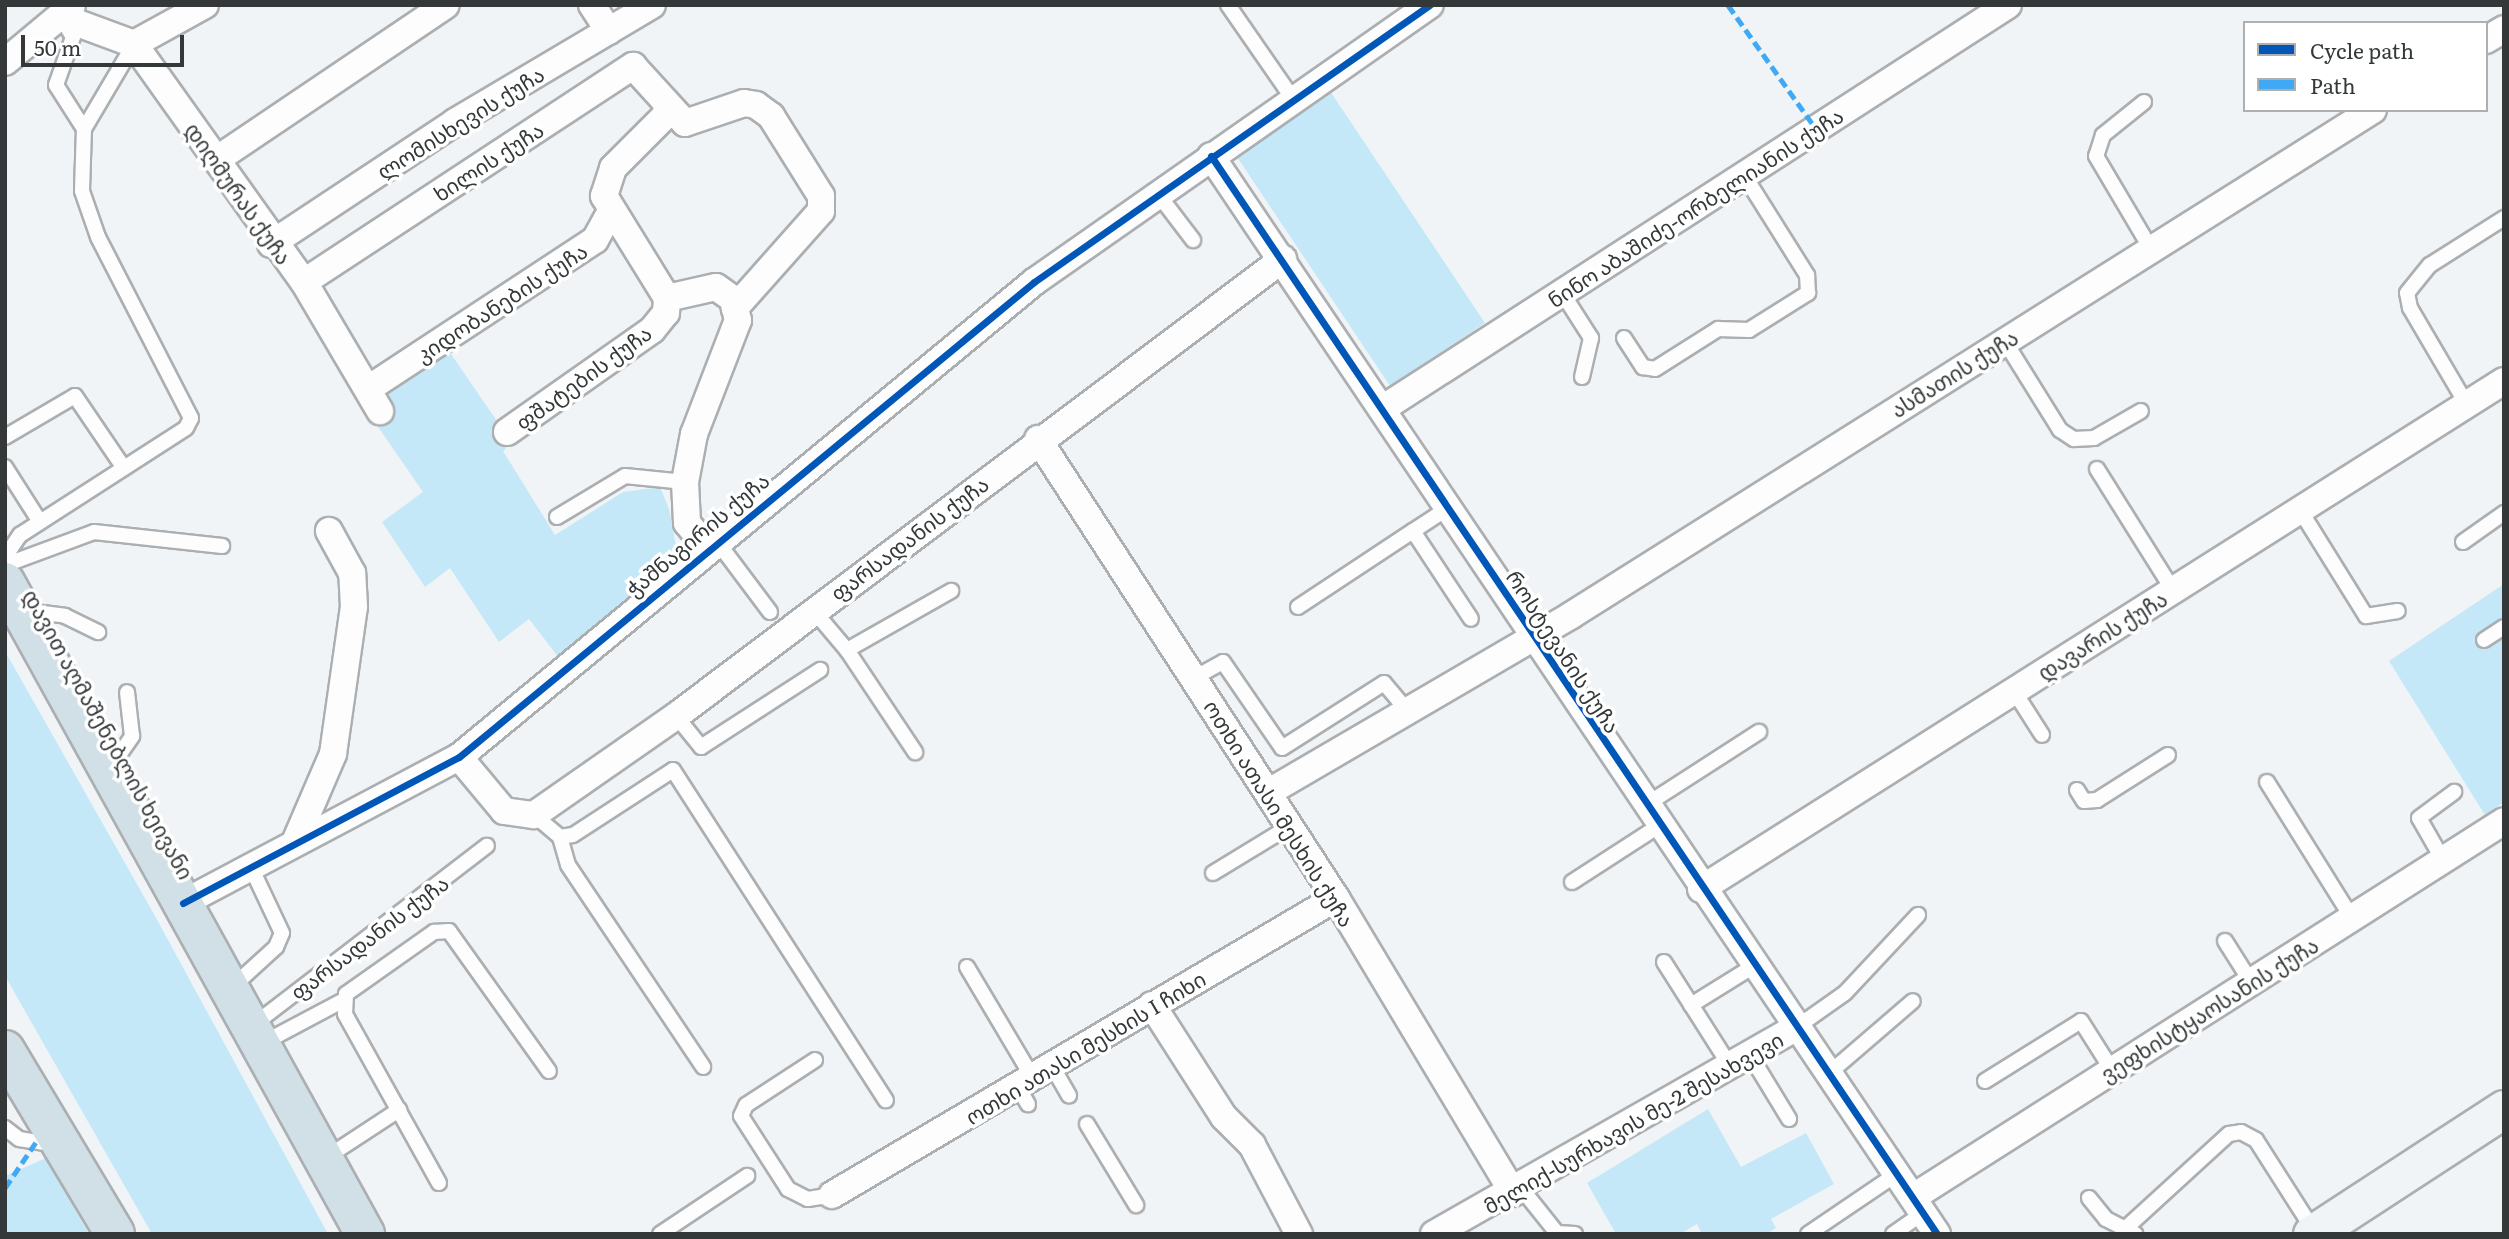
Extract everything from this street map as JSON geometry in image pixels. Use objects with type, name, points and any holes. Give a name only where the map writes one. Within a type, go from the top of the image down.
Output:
[{"type":"highway","name":"დავით აღმაშენებლის ხეივანი","points":[[13,596],[365,1234]]},
{"type":"highway","points":[[5,1050],[115,1234]]},
{"type":"main road","points":[[2314,1233],[2504,1109]]},
{"type":"street","points":[[5,62],[67,11],[134,44],[205,5]]},
{"type":"street","points":[[216,160],[446,5]]},
{"type":"street","points":[[592,5],[619,25],[633,66],[685,123],[744,103],[756,106],[771,116],[821,196],[821,211],[735,309]]},
{"type":"street","name":"ლომისხევის ქუჩა","points":[[271,244],[456,122],[652,5]]},
{"type":"street","name":"ჭაშნაგირის ქუჩა","points":[[183,903],[296,840],[459,757],[712,544],[1034,282],[1430,5]]},
{"type":"street","name":"ნინო აბაშიძე-ორბელიანის ქუჩა","points":[[1382,409],[2008,5]]},
{"type":"street","points":[[2488,39],[2504,29]]},
{"type":"street","name":"დიღმურას ქუჩა","points":[[134,44],[271,244],[304,282],[376,399]]},
{"type":"street","name":"ხილის ქუჩა","points":[[304,282],[633,66]]},
{"type":"street","points":[[668,105],[665,116],[609,175],[604,196],[667,298],[716,287],[735,309],[738,320],[694,435],[685,482],[687,523],[712,544]]},
{"type":"street","name":"ასმათის ქუჩა","points":[[1269,792],[1536,638],[2004,340],[2370,112]]},
{"type":"street","name":"როსტევანის ქუჩა","points":[[1211,156],[1283,259],[1536,638],[1794,1030],[1898,1172],[1925,1214]]},
{"type":"street","name":"კიდობანების ქუჩა","points":[[376,399],[595,240],[611,211]]},
{"type":"street","name":"ფარსადანის ქუჩა","points":[[534,815],[676,716],[1038,439],[1283,259]]},
{"type":"street","name":"ფშატების ქუჩა","points":[[508,432],[652,330],[666,313],[667,298]]},
{"type":"street","name":"დავარის ქუჩა","points":[[1701,889],[2504,381]]},
{"type":"street","name":"ოთხი ათასი მესხის ქუჩა","points":[[1038,439],[1269,792],[1517,1191]]},
{"type":"street","points":[[296,840],[333,754],[354,607],[352,573],[329,531]]},
{"type":"street","points":[[459,757],[504,811],[534,815]]},
{"type":"street","name":"ვეფხისტყაოსანის ქუჩა","points":[[1925,1214],[2112,1070],[2504,821]]},
{"type":"street","name":"ოთხი ათასი მესხის I ჩიხი","points":[[832,1195],[1033,1084],[1152,1005],[1336,898]]},
{"type":"street","points":[[1152,1005],[1224,1117],[1252,1145],[1299,1234]]},
{"type":"street","name":"მელიქ-სურხავის მე-2 შესახვევი","points":[[1434,1234],[1517,1191],[1794,1030]]},
{"type":"lane","points":[[1228,5],[1293,99]]},
{"type":"lane","points":[[67,11],[73,37],[55,85],[84,129]]},
{"type":"lane","points":[[5,557],[40,522],[124,468],[191,418],[98,237],[82,191],[84,129],[134,44]]},
{"type":"lane","points":[[2144,102],[2103,135],[2096,156],[2151,249]]},
{"type":"lane","points":[[1624,338],[1643,367],[1656,369],[1718,329],[1749,330],[1808,293],[1807,275],[1744,175]]},
{"type":"lane","points":[[1158,194],[1193,240]]},
{"type":"lane","points":[[2467,405],[2410,308],[2407,293],[2430,265],[2504,218]]},
{"type":"lane","points":[[1561,291],[1591,338],[1582,377]]},
{"type":"lane","points":[[2004,340],[2060,430],[2074,439],[2094,438],[2141,411]]},
{"type":"lane","points":[[5,437],[75,396],[124,468]]},
{"type":"lane","points":[[5,467],[40,522]]},
{"type":"lane","points":[[2097,469],[2173,590]]},
{"type":"lane","points":[[557,517],[625,476],[685,482]]},
{"type":"lane","points":[[1297,607],[1448,508]]},
{"type":"lane","points":[[2300,510],[2366,616],[2398,611]]},
{"type":"lane","points":[[2463,542],[2504,513]]},
{"type":"lane","points":[[1413,531],[1471,619]]},
{"type":"lane","points":[[5,565],[94,532],[222,547]]},
{"type":"lane","points":[[712,544],[770,612]]},
{"type":"lane","points":[[847,650],[951,592]]},
{"type":"lane","points":[[13,596],[65,615],[98,632]]},
{"type":"lane","points":[[814,611],[847,650],[915,752]]},
{"type":"lane","points":[[2484,640],[2504,627]]},
{"type":"lane","points":[[1194,678],[1223,662],[1282,748],[1384,683],[1408,712]]},
{"type":"lane","points":[[676,716],[701,747],[820,670]]},
{"type":"lane","points":[[2014,691],[2042,735]]},
{"type":"lane","points":[[109,769],[132,736],[127,692]]},
{"type":"lane","points":[[1572,882],[1759,732]]},
{"type":"lane","points":[[2077,790],[2084,802],[2097,800],[2168,755]]},
{"type":"lane","points":[[560,837],[573,835],[673,770],[886,1100]]},
{"type":"lane","points":[[2267,782],[2352,918]]},
{"type":"lane","points":[[2443,860],[2419,818],[2454,792]]},
{"type":"lane","points":[[534,815],[560,837],[568,865],[703,1067]]},
{"type":"lane","points":[[1213,873],[1290,826]]},
{"type":"lane","name":"ფარსადანის ქუჩა","points":[[256,1035],[487,846]]},
{"type":"lane","points":[[231,988],[276,947],[282,933],[251,867]]},
{"type":"lane","points":[[1794,1030],[1845,993],[1918,915]]},
{"type":"lane","points":[[256,1035],[342,1001],[434,932],[449,931],[549,1071]]},
{"type":"lane","points":[[2225,941],[2251,982]]},
{"type":"lane","points":[[1664,962],[1691,1005],[1789,1119]]},
{"type":"lane","points":[[967,967],[1033,1084],[1069,1095]]},
{"type":"lane","points":[[1691,1005],[1752,967]]},
{"type":"lane","points":[[342,1001],[439,1183]]},
{"type":"lane","points":[[1827,1075],[1913,1001]]},
{"type":"lane","points":[[1985,1081],[2081,1021],[2112,1070]]},
{"type":"lane","points":[[815,1060],[746,1105],[741,1116],[788,1189],[808,1199],[832,1195]]},
{"type":"lane","points":[[324,1159],[398,1110]]},
{"type":"lane","points":[[1087,1124],[1136,1205]]},
{"type":"lane","points":[[5,1128],[19,1139],[62,1146]]},
{"type":"lane","points":[[2089,1198],[2106,1219],[2131,1230],[2229,1134],[2241,1132],[2256,1140],[2314,1233]]},
{"type":"lane","points":[[1808,1234],[1898,1172]]},
{"type":"lane","points":[[660,1234],[747,1176]]},
{"type":"lane","points":[[1517,1191],[1556,1233],[1575,1234]]},
{"type":"lane","points":[[1893,1234],[1925,1214]]},
{"type":"shaded area","points":[[1328,88],[1485,323],[1390,386],[1233,151]]},
{"type":"shaded area","points":[[449,351],[512,443],[503,451],[555,535],[623,492],[660,487],[669,509],[678,557],[559,658],[529,619],[499,642],[450,568],[425,587],[382,522],[423,492],[365,408]]},
{"type":"shaded area","points":[[2504,584],[2504,802],[2485,815],[2389,661]]},
{"type":"shaded area","points":[[5,651],[155,916],[328,1234],[152,1234],[5,976]]},
{"type":"shaded area","points":[[1708,1109],[1741,1167],[1806,1133],[1834,1184],[1771,1219],[1776,1228],[1766,1234],[1702,1234],[1697,1224],[1680,1234],[1616,1234],[1587,1183]]},
{"type":"shaded area","points":[[46,1158],[89,1234],[5,1234],[5,1176]]},
{"type":"marked path","points":[[1728,5],[1816,129]]},
{"type":"marked path","points":[[5,1188],[36,1142]]},
{"type":"cycle path","points":[[183,903],[459,757],[1034,282],[1430,5]]},
{"type":"cycle path","points":[[1211,156],[1937,1234]]}]
